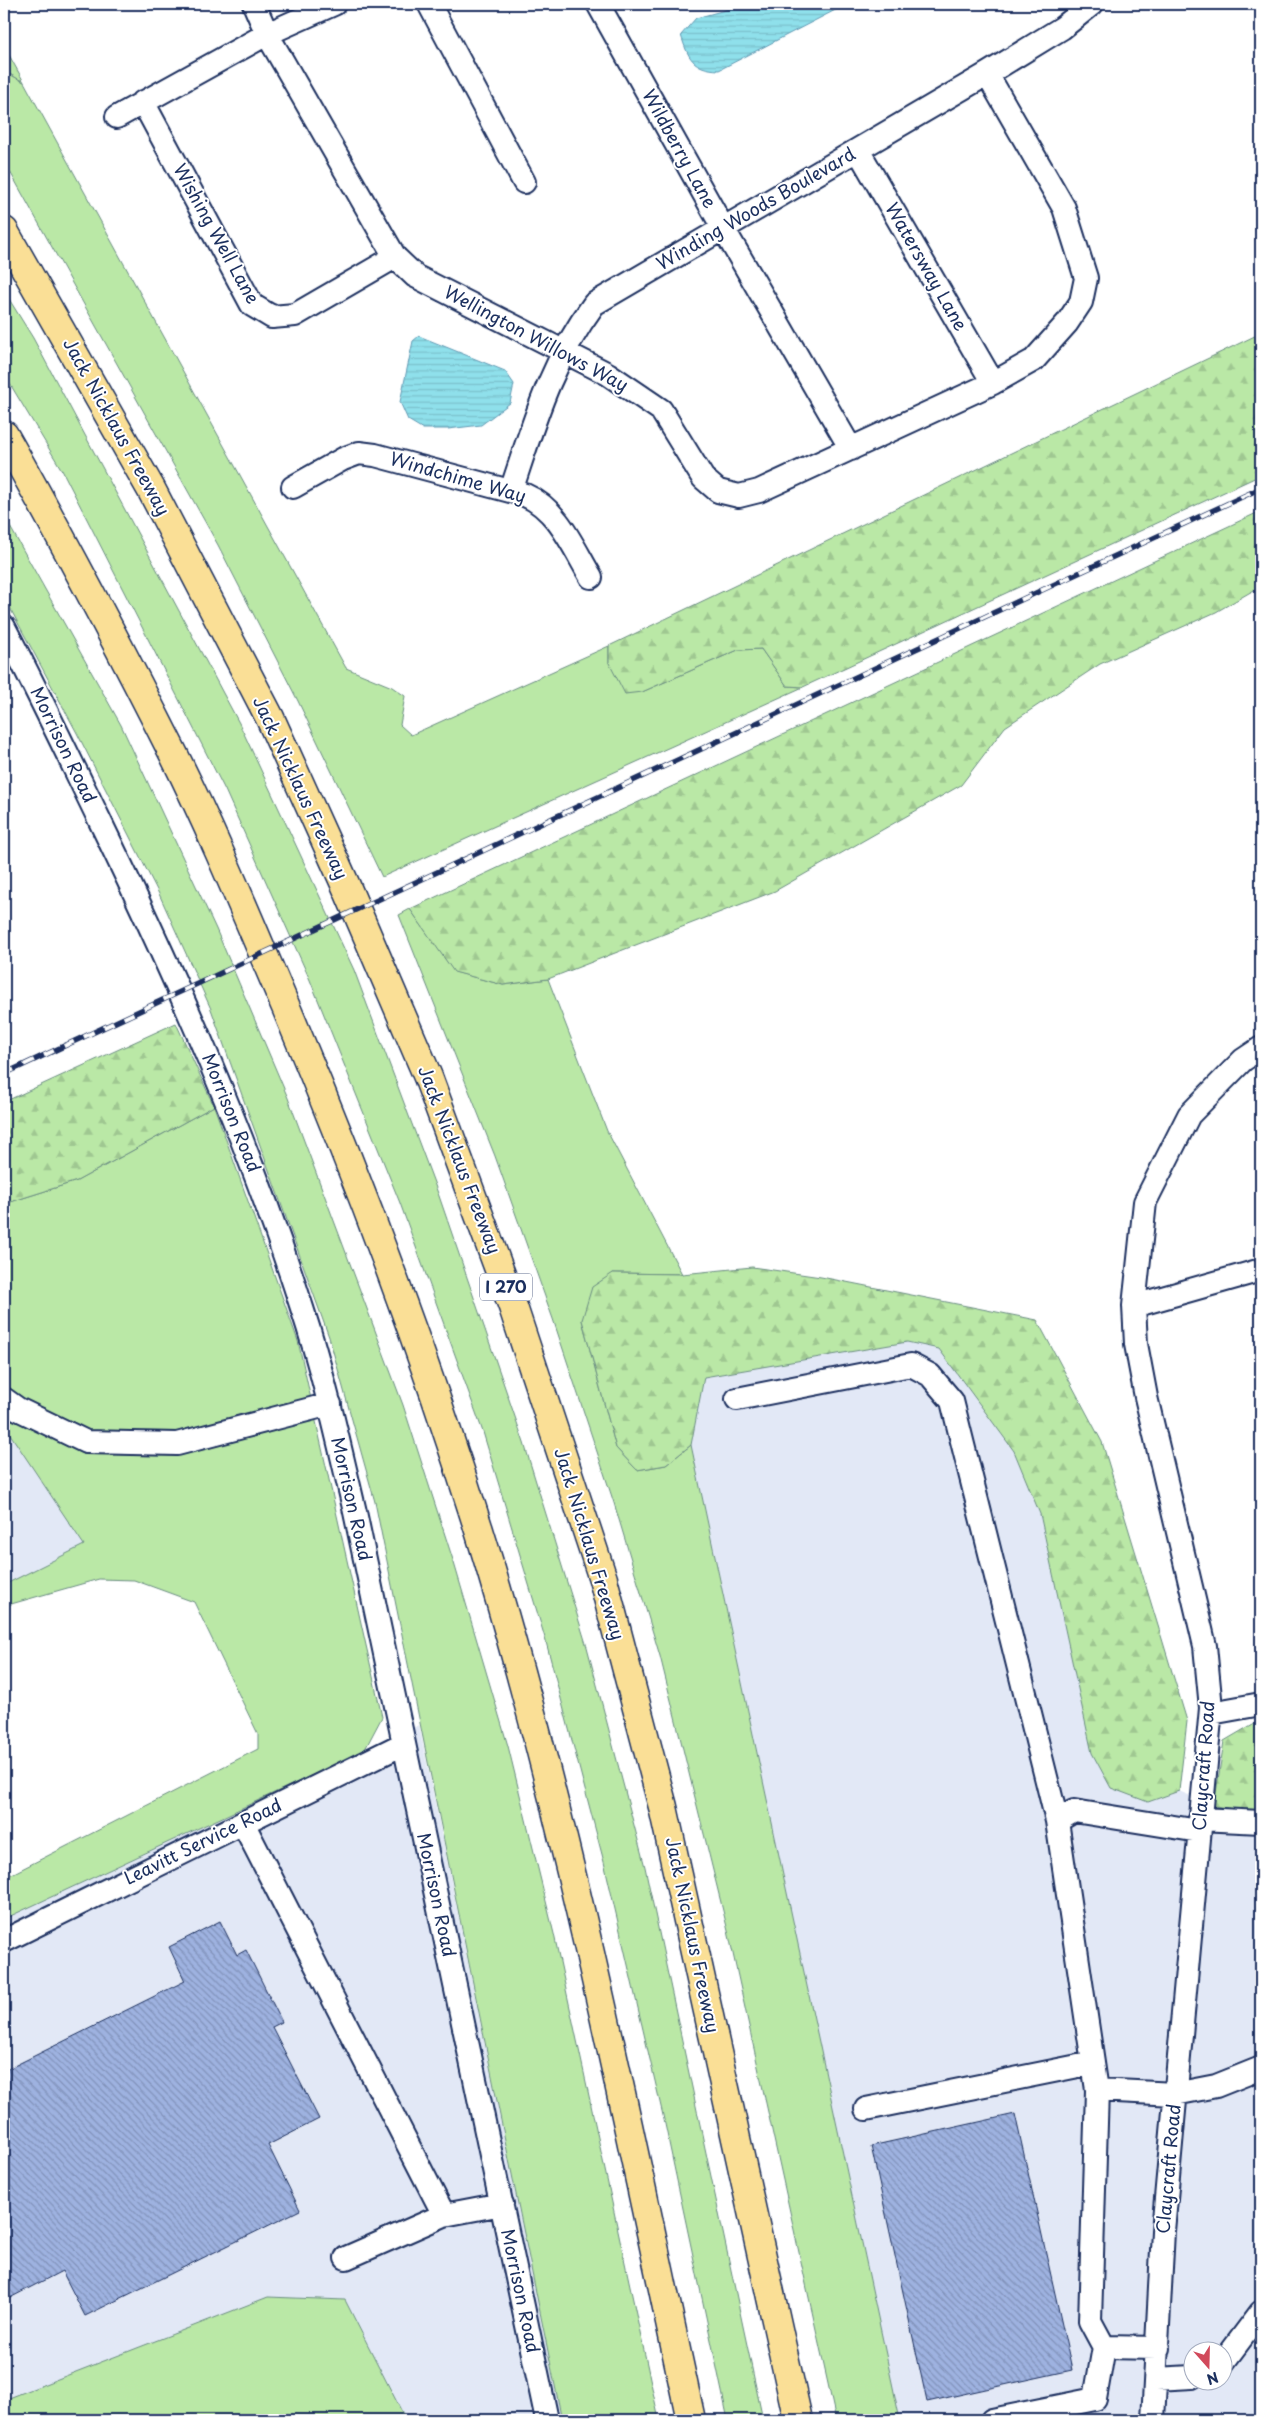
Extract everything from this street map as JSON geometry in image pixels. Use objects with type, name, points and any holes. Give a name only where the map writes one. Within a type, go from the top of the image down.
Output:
[{"type":"highway","name":"Jack Nicklaus Freeway","points":[[4,231],[146,481],[270,718],[356,908],[428,1077],[514,1307],[603,1579],[664,1807],[798,2420]]},
{"type":"highway","points":[[4,435],[42,503],[174,757],[250,923],[329,1108],[427,1370],[488,1561],[537,1737],[582,1912],[691,2420]]},
{"type":"highway","points":[[4,461],[42,503]]},
{"type":"street","name":"Wellington Willows Way","points":[[254,4],[267,34],[395,257],[415,276],[608,374],[661,410],[703,478],[718,491],[739,496],[759,491],[993,384],[1034,360],[1067,323],[1081,302],[1086,278],[1064,208],[987,74]]},
{"type":"street","points":[[117,117],[267,34],[334,4]]},
{"type":"street","points":[[429,4],[524,182]]},
{"type":"street","name":"Wildberry Lane","points":[[598,4],[723,228],[851,449]]},
{"type":"street","name":"Winding Woods Boulevard","points":[[511,491],[543,395],[563,350],[594,304],[987,74],[1078,18],[1092,4]]},
{"type":"street","name":"Wishing Well Lane","points":[[143,102],[252,305],[262,312],[272,317],[294,314],[395,257]]},
{"type":"street","name":"Watersway Lane","points":[[858,150],[993,384]]},
{"type":"street","name":"Windchime Way","points":[[293,487],[343,459],[359,453],[375,454],[511,491],[539,501],[552,512],[591,577]]},
{"type":"street","name":"Morrison Road","points":[[4,627],[130,884],[211,1062],[273,1222],[303,1310],[330,1404],[355,1512],[547,2420]]},
{"type":"street","name":"Claycraft Road","points":[[1153,2420],[1164,2231],[1175,2094],[1211,1714],[1205,1646],[1146,1397],[1136,1344],[1134,1306],[1145,1202],[1190,1115],[1252,1054]]},
{"type":"street","points":[[1134,1306],[1261,1270]]},
{"type":"street","points":[[737,1399],[911,1365],[930,1375],[952,1400],[1057,1821],[1097,2090],[1090,2322],[1104,2347],[1095,2399],[992,2420]]},
{"type":"street","points":[[4,1399],[18,1409],[86,1442],[177,1444],[330,1404]]},
{"type":"street","points":[[1211,1714],[1261,1704]]},
{"type":"street","name":"Leavitt Service Road","points":[[4,1941],[403,1744]]},
{"type":"street","points":[[1057,1821],[1074,1811],[1199,1825],[1261,1822]]},
{"type":"street","points":[[242,1823],[444,2215]]},
{"type":"street","points":[[866,2109],[1093,2063]]},
{"type":"street","points":[[1097,2090],[1175,2094],[1216,2086],[1261,2068]]},
{"type":"street","points":[[346,2258],[444,2215],[502,2204]]},
{"type":"street","points":[[1232,2351],[1261,2312]]},
{"type":"street","points":[[1104,2347],[1158,2348]]},
{"type":"street","points":[[1156,2379],[1182,2378]]},
{"type":"shaded area","points":[[907,1342],[939,1349],[1014,1451],[1040,1514],[1092,1753],[1148,1802],[1179,1791],[1214,1806],[1261,1813],[1261,2420],[900,2420],[691,1445],[704,1377]]},
{"type":"shaded area","points":[[4,1425],[84,1545],[4,1585]]},
{"type":"shaded area","points":[[419,1725],[562,2420],[406,2420],[345,2300],[269,2297],[4,2400],[4,1919]]},
{"type":"green space","points":[[4,46],[24,82],[4,71]]},
{"type":"green space","points":[[4,71],[24,82],[346,668],[392,687],[405,696],[400,725],[411,735],[609,646],[609,663],[642,692],[738,650],[761,649],[787,686],[803,687],[382,877],[298,701],[218,545],[4,161]]},
{"type":"green space","points":[[4,291],[33,338],[239,723],[354,970],[439,1196],[524,1443],[587,1647],[645,1867],[763,2420],[728,2420],[665,2124],[604,1862],[545,1638],[483,1432],[400,1203],[310,980],[225,790],[63,472],[4,374]]},
{"type":"green space","points":[[1261,333],[1261,475],[803,687],[787,686],[761,649],[738,650],[642,692],[625,694],[609,663],[609,646]]},
{"type":"green space","points":[[1261,511],[1261,586],[1216,612],[1100,664],[1005,727],[961,785],[775,891],[548,979],[503,985],[454,972],[410,909]]},
{"type":"green space","points":[[4,516],[121,725],[216,929],[288,1098],[403,1405],[454,1563],[508,1746],[554,1934],[659,2420],[562,2420],[375,1502],[329,1337],[211,1009],[160,896],[77,733],[4,597]]},
{"type":"green space","points":[[410,909],[455,972],[503,985],[548,979],[607,1131],[682,1274],[613,1273],[582,1320],[616,1448],[637,1470],[666,1465],[691,1445],[900,2420],[836,2420],[728,1931],[660,1656],[614,1503],[553,1319],[495,1156],[399,915]]},
{"type":"green space","points":[[176,1023],[214,1106],[77,1181],[4,1204],[4,1102]]},
{"type":"green space","points":[[214,1106],[298,1341],[382,1717],[364,1751],[4,1919],[4,1878],[258,1749],[258,1734],[194,1602],[134,1580],[99,1579],[4,1606],[4,1585],[84,1545],[4,1425],[4,1204],[77,1181]]},
{"type":"green space","points":[[752,1267],[821,1277],[1037,1320],[1102,1442],[1187,1721],[1179,1791],[1148,1802],[1111,1788],[1092,1753],[1040,1514],[1014,1451],[939,1349],[907,1342],[704,1377],[691,1445],[666,1465],[637,1470],[616,1448],[582,1320],[592,1287],[613,1273],[682,1274]]},
{"type":"green space","points":[[1261,1723],[1261,1813],[1214,1806],[1224,1741],[1253,1724]]},
{"type":"green space","points":[[268,2297],[345,2300],[406,2420],[4,2420],[4,2400]]},
{"type":"water","points":[[747,4],[847,4],[719,70],[697,65],[689,56],[681,35],[696,18]]},
{"type":"water","points":[[419,336],[505,371],[514,384],[510,403],[481,425],[448,429],[423,429],[408,420],[400,402],[413,341]]},
{"type":"building","points":[[220,1921],[237,1955],[246,1950],[282,2022],[272,2027],[319,2119],[268,2145],[300,2210],[85,2316],[62,2271],[4,2301],[4,2071],[185,1981],[169,1947]]},
{"type":"building","points":[[1015,2114],[1072,2370],[927,2402],[871,2146]]},
{"type":"railway","points":[[4,1074],[1261,488]]}]
